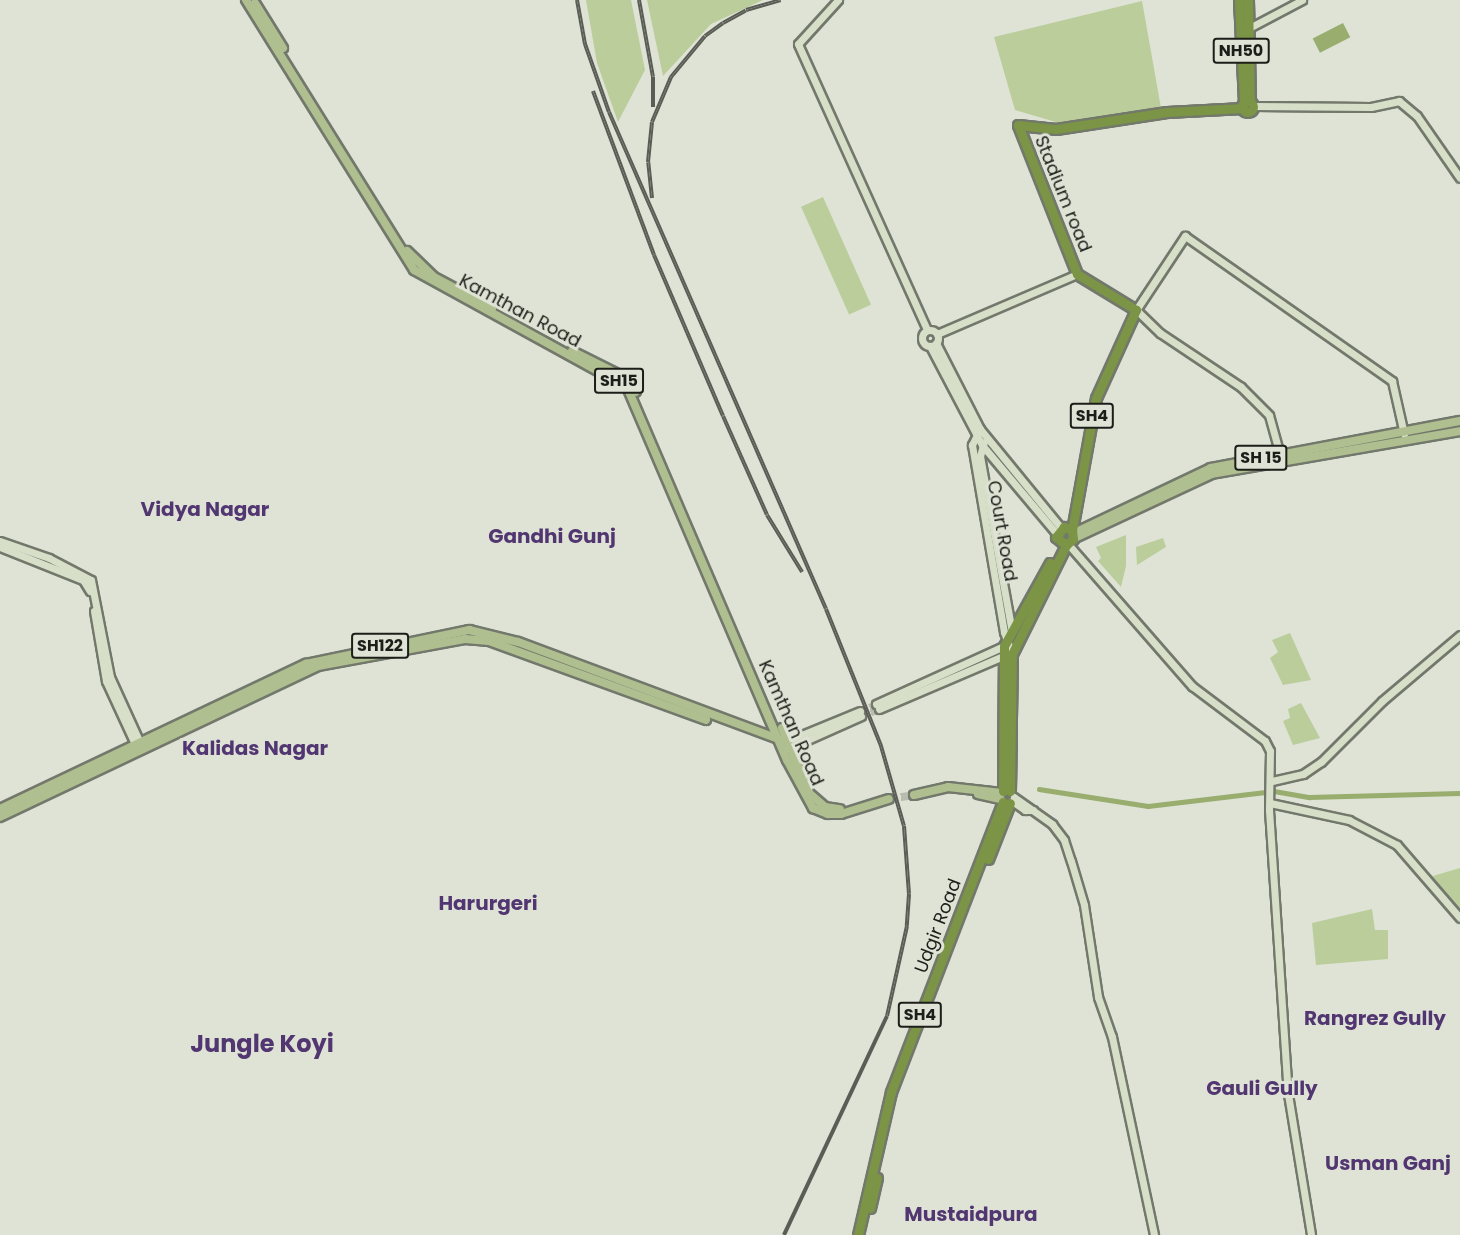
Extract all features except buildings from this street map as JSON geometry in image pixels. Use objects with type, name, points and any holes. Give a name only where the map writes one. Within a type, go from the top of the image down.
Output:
[{"type":"highway","name":"NH50","points":[[1239,0],[1248,104]]},
{"type":"highway","name":"NH50","points":[[1248,0],[1250,28],[1248,104]]},
{"type":"highway","name":"Stadium road","points":[[1077,274],[1018,125],[1056,129],[1167,112],[1248,104]]},
{"type":"highway","points":[[1077,274],[1136,310]]},
{"type":"highway","name":"Udgir Road","points":[[864,1235],[897,1094],[1007,797],[1010,640],[1066,536],[1096,398],[1136,310]]},
{"type":"highway","name":"Udgir Road","points":[[858,1235],[897,1075],[1007,797]]},
{"type":"main road","name":"Kamthan Road","points":[[246,0],[407,262],[431,282],[622,376],[637,393],[783,744],[810,799],[828,814],[876,806],[890,799],[831,809],[810,799]]},
{"type":"main road","name":"Kamthan Road","points":[[253,0],[410,257],[434,277],[468,299]]},
{"type":"main road","name":"SH 15","points":[[1066,536],[1198,472],[1280,455],[1404,434],[1460,421]]},
{"type":"main road","name":"SH 15","points":[[1066,536],[1212,474],[1460,431]]},
{"type":"main road","name":"SH122","points":[[0,808],[140,748],[306,664],[376,647],[476,630],[518,642],[783,744]]},
{"type":"main road","points":[[0,817],[140,748],[318,666],[473,638],[489,641],[783,744]]},
{"type":"main road","points":[[948,788],[1007,797],[976,793],[914,795],[948,788]]},
{"type":"street","points":[[838,0],[798,44],[927,330],[923,341],[933,344],[982,445],[1066,536]]},
{"type":"street","points":[[1250,28],[1302,0]]},
{"type":"street","points":[[1248,104],[1371,107],[1399,101],[1417,116],[1460,178]]},
{"type":"street","name":"Udgir Road","points":[[1136,310],[1185,236],[1392,381],[1404,434]]},
{"type":"street","points":[[933,344],[938,334],[1077,274]]},
{"type":"street","points":[[1136,310],[1160,333],[1241,387],[1269,415],[1280,455]]},
{"type":"street","points":[[927,330],[938,334]]},
{"type":"street","points":[[978,433],[986,438],[1192,686],[1265,741],[1272,781],[1270,803],[1288,1094],[1311,1235]]},
{"type":"street","name":"Court Road","points":[[978,433],[972,445],[1010,640]]},
{"type":"street","points":[[986,438],[980,456],[988,522]]},
{"type":"street","points":[[0,541],[67,566],[91,580],[111,680],[140,748]]},
{"type":"street","points":[[0,547],[87,584],[106,681],[140,748]]},
{"type":"street","points":[[1272,781],[1303,774],[1321,762],[1382,701],[1460,634]]},
{"type":"street","points":[[1008,655],[877,706],[1010,640]]},
{"type":"street","points":[[783,744],[861,714]]},
{"type":"street","points":[[1007,797],[1033,810],[1052,825],[1064,840],[1083,905],[1098,997],[1102,1001],[1154,1235]]},
{"type":"street","points":[[1270,803],[1349,820],[1396,845],[1460,918]]},
{"type":"shaded area","points":[[586,0],[631,0],[645,70],[618,122],[597,63]]},
{"type":"shaded area","points":[[647,0],[763,0],[711,24],[663,76]]},
{"type":"shaded area","points":[[1142,1],[1161,108],[1059,123],[1015,110],[994,37]]},
{"type":"shaded area","points":[[1343,23],[1350,37],[1320,53],[1313,38]]},
{"type":"shaded area","points":[[823,197],[871,305],[849,315],[801,207]]},
{"type":"shaded area","points":[[1126,535],[1126,566],[1121,587],[1098,561],[1101,558],[1096,547]]},
{"type":"shaded area","points":[[1163,538],[1166,547],[1137,565],[1136,547]]},
{"type":"shaded area","points":[[1290,633],[1311,680],[1283,685],[1270,658],[1278,652],[1272,640]]},
{"type":"shaded area","points":[[1301,703],[1320,738],[1293,745],[1283,721],[1290,718],[1288,709]]},
{"type":"shaded area","points":[[1460,868],[1460,913],[1426,878]]},
{"type":"shaded area","points":[[1372,909],[1375,930],[1388,930],[1388,959],[1316,965],[1312,923]]},
{"type":"waterway","points":[[1039,789],[1148,806],[1265,792]]},
{"type":"waterway","points":[[1274,791],[1309,797],[1460,793]]},
{"type":"tunnel","points":[[860,711],[876,704]]},
{"type":"tunnel","points":[[861,716],[879,709]]},
{"type":"tunnel","points":[[889,799],[914,795]]},
{"type":"railway","points":[[577,0],[585,44],[609,112],[826,609],[881,746],[904,826],[909,894],[907,926],[887,1016],[784,1235]]},
{"type":"railway","points":[[639,0],[653,77],[653,107]]},
{"type":"railway","points":[[652,198],[648,162],[652,122],[671,77],[705,36],[723,23],[746,10],[781,0]]},
{"type":"railway","points":[[593,91],[654,255],[723,416],[767,515],[802,572]]},
{"type":"district","name":"Vidya Nagar","points":[[205,509]]},
{"type":"district","name":"Gandhi Gunj","points":[[552,536]]},
{"type":"district","name":"Kalidas Nagar","points":[[255,748]]},
{"type":"district","name":"Harurgeri","points":[[488,903]]},
{"type":"district","name":"Rangrez Gully","points":[[1375,1018]]},
{"type":"district","name":"Jungle Koyi","points":[[262,1044]]},
{"type":"district","name":"Gauli Gully","points":[[1262,1088]]},
{"type":"district","name":"Usman Ganj","points":[[1388,1163]]},
{"type":"district","name":"Mustaidpura","points":[[971,1214]]}]
